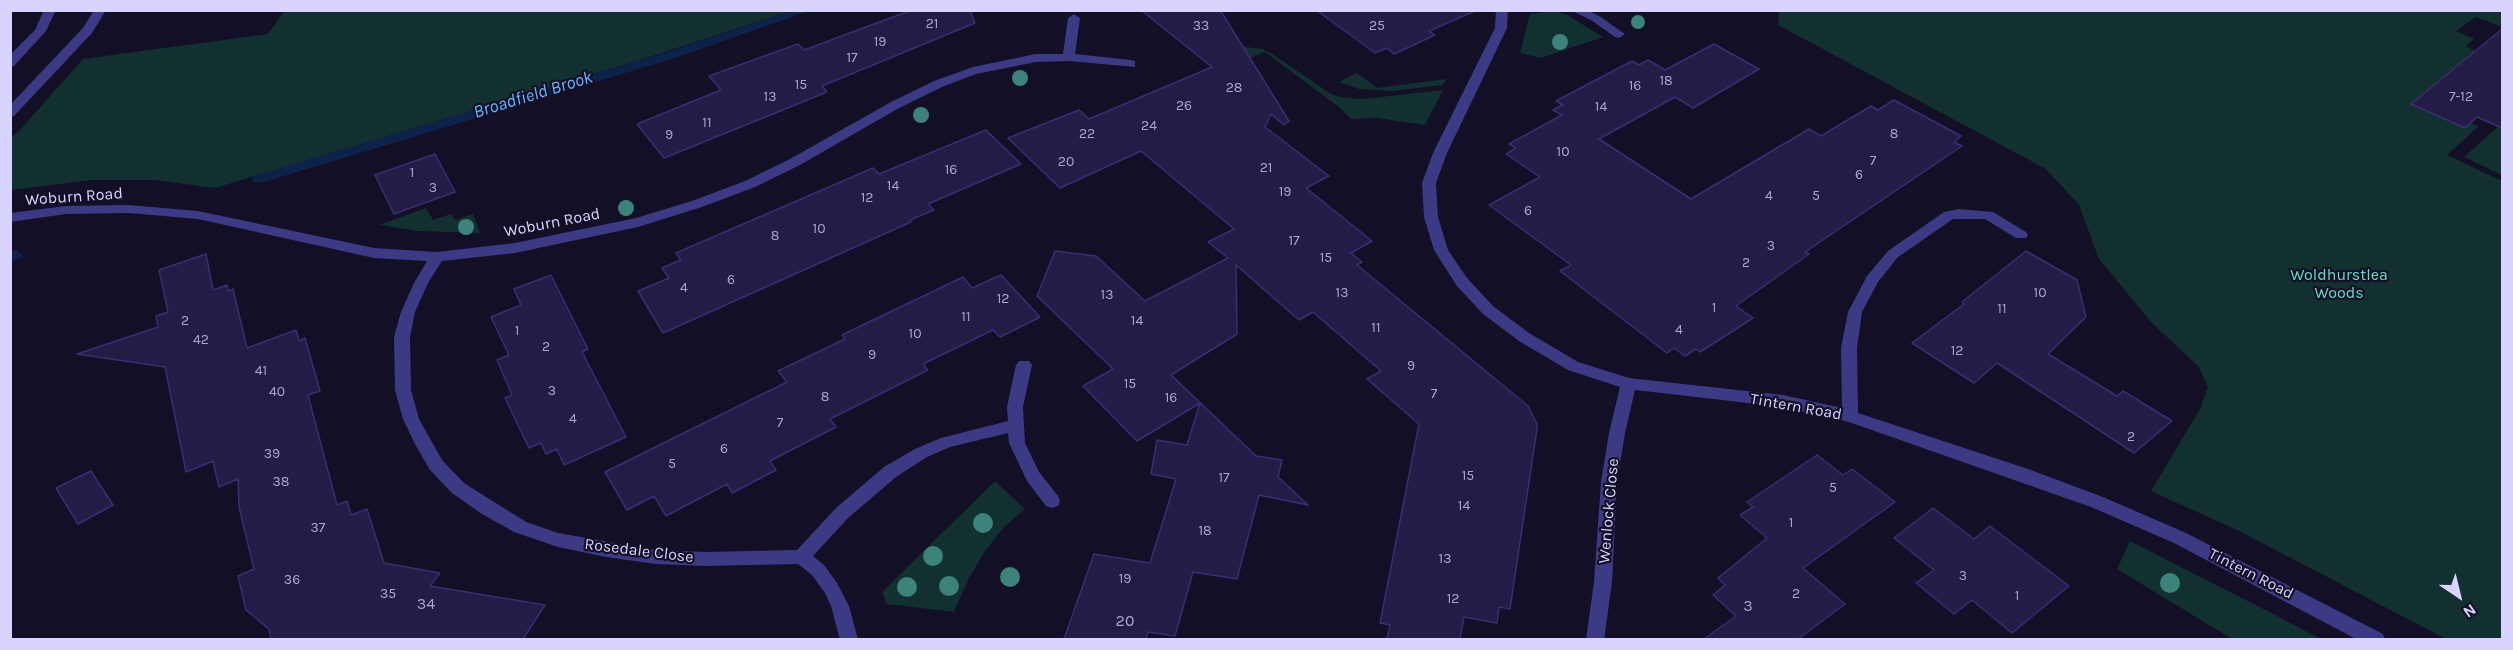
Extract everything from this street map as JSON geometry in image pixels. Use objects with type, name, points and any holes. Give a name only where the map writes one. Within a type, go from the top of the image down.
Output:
[{"type":"street","points":[[10,63],[40,32],[50,10]]},
{"type":"street","points":[[10,112],[88,30],[99,10]]},
{"type":"street","name":"Tintern Road","points":[[1502,10],[1501,28],[1440,153],[1429,183],[1431,217],[1441,249],[1462,282],[1488,310],[1524,337],[1573,366],[1629,384],[1783,401],[1850,416],[1932,442],[2097,502],[2180,538],[2376,639]]},
{"type":"street","points":[[1575,10],[1594,18],[1619,34]]},
{"type":"street","points":[[1069,57],[1074,18]]},
{"type":"street","name":"Woburn Road","points":[[10,218],[66,210],[141,210],[198,215],[374,253],[437,257],[515,248],[638,222],[697,204],[750,184],[795,162],[895,105],[938,84],[973,71],[1036,58],[1069,57],[1131,64]]},
{"type":"street","points":[[1850,416],[1849,348],[1855,312],[1872,280],[1893,254],[1949,215],[1959,213],[1988,215],[2021,235]]},
{"type":"street","name":"Rosedale Close","points":[[437,257],[421,283],[408,312],[402,337],[403,390],[411,419],[422,442],[436,465],[458,488],[488,509],[520,527],[558,540],[606,550],[656,557],[705,559],[801,557]]},
{"type":"street","points":[[1024,365],[1015,407],[1014,426],[1017,443],[1024,460],[1052,501]]},
{"type":"street","name":"Wenlock Close","points":[[1595,639],[1603,582],[1609,482],[1617,433],[1629,384]]},
{"type":"street","points":[[849,639],[840,606],[831,588],[818,570],[801,557],[842,513],[905,462],[947,442],[1014,426]]},
{"type":"green space","points":[[788,10],[788,12],[637,61],[215,188],[155,180],[92,180],[11,190],[11,137],[83,59],[268,34],[284,11]]},
{"type":"green space","name":"Woldhurstlea Woods","points":[[1779,10],[2502,11],[2502,27],[2476,17],[2456,31],[2474,39],[2466,46],[2475,51],[2411,104],[2465,128],[2470,123],[2479,126],[2447,155],[2502,181],[2502,639],[2446,639],[2239,531],[2151,491],[2200,409],[2208,387],[2199,367],[2151,322],[2099,259],[2079,205],[2046,169],[1778,25]]},
{"type":"green space","points":[[1545,12],[1567,15],[1603,37],[1541,58],[1520,53],[1530,14]]},
{"type":"green space","points":[[1239,46],[1262,49],[1271,53],[1331,94],[1340,97],[1363,99],[1443,90],[1425,125],[1377,118],[1351,119],[1339,107],[1265,52],[1240,62]]},
{"type":"green space","points":[[1357,73],[1377,88],[1446,79],[1443,85],[1392,91],[1359,89],[1339,82]]},
{"type":"green space","points":[[2499,126],[2502,128],[2502,175],[2464,157]]},
{"type":"green space","points":[[426,208],[433,220],[451,214],[455,220],[473,214],[480,233],[417,231],[379,225]]},
{"type":"green space","points":[[995,481],[1025,509],[1004,527],[985,551],[968,580],[954,612],[887,604],[882,592]]},
{"type":"green space","points":[[2130,541],[2321,639],[2232,639],[2117,569]]},
{"type":"building","points":[[912,10],[970,10],[975,23],[822,86],[827,92],[664,158],[637,124],[721,90],[709,76],[798,44],[804,50]]},
{"type":"building","points":[[1141,10],[1220,10],[1289,121],[1284,125],[1271,114],[1265,127],[1329,176],[1306,188],[1372,241],[1351,253],[1362,262],[1357,265],[1528,406],[1537,424],[1537,429],[1510,609],[1499,607],[1497,623],[1464,617],[1460,639],[1387,639],[1390,625],[1380,623],[1419,424],[1367,379],[1381,371],[1313,312],[1299,320],[1236,265],[1237,334],[1171,375],[1256,456],[1282,460],[1278,477],[1308,505],[1259,495],[1237,579],[1193,572],[1175,636],[1148,632],[1146,639],[1064,639],[1094,554],[1150,563],[1176,479],[1151,474],[1157,440],[1187,445],[1200,403],[1137,441],[1083,386],[1113,369],[1037,296],[1055,251],[1096,256],[1145,301],[1228,258],[1208,242],[1234,229],[1141,151],[1060,188],[1008,138],[1079,110],[1089,119],[1212,67]]},
{"type":"building","points":[[1316,10],[1475,11],[1429,31],[1435,35],[1394,54],[1387,48],[1375,53]]},
{"type":"building","points":[[2502,29],[2502,128],[2477,117],[2465,128],[2411,104]]},
{"type":"building","points":[[1714,44],[1759,69],[1693,108],[1675,97],[1599,139],[1691,199],[1809,129],[1821,136],[1871,106],[1878,110],[1894,100],[1961,136],[1954,142],[1962,146],[1805,252],[1809,254],[1736,306],[1753,318],[1700,352],[1696,349],[1685,356],[1674,348],[1667,353],[1560,271],[1571,265],[1489,205],[1540,177],[1506,154],[1516,148],[1509,144],[1562,115],[1553,110],[1563,105],[1556,101],[1632,61],[1639,65],[1648,60],[1665,70]]},
{"type":"building","points":[[986,130],[1021,164],[928,204],[934,210],[910,220],[911,222],[663,333],[638,291],[669,278],[662,268],[681,260],[676,253],[873,168],[879,174]]},
{"type":"building","points":[[435,154],[455,192],[394,214],[375,175]]},
{"type":"building","points":[[2026,251],[2077,280],[2086,317],[2048,354],[2117,396],[2123,391],[2172,421],[2134,453],[1997,363],[1974,383],[1912,343],[1964,304],[1962,302]]},
{"type":"building","points":[[206,254],[213,290],[227,285],[228,291],[233,289],[247,348],[296,330],[299,341],[305,338],[320,391],[308,395],[337,505],[347,501],[351,515],[367,509],[384,563],[440,573],[430,586],[545,605],[523,639],[271,639],[269,629],[246,610],[238,576],[254,569],[239,507],[238,479],[219,487],[213,461],[186,472],[165,367],[77,354],[158,327],[156,316],[168,312],[159,270]]},
{"type":"building","points":[[551,275],[588,349],[582,352],[626,437],[564,465],[557,449],[546,454],[541,443],[529,448],[505,398],[512,395],[497,360],[509,355],[491,317],[521,305],[514,289]]},
{"type":"building","points":[[1001,275],[1040,317],[1000,337],[993,330],[923,364],[928,370],[830,419],[836,427],[770,461],[776,470],[732,493],[727,484],[666,516],[654,496],[627,510],[605,472],[787,382],[778,371],[845,339],[842,335],[963,277],[972,288]]},
{"type":"building","points":[[1817,455],[1843,475],[1852,469],[1895,502],[1803,568],[1845,604],[1798,639],[1704,639],[1736,616],[1713,595],[1725,585],[1718,578],[1767,538],[1740,515],[1753,507],[1747,502]]},
{"type":"building","points":[[91,471],[113,505],[78,524],[56,488]]},
{"type":"building","points":[[1933,508],[1974,539],[1990,526],[2069,586],[2012,633],[1972,600],[1954,614],[1916,583],[1934,570],[1894,538]]},
{"type":"waterway","name":"Broadfield Brook","points":[[259,179],[668,56],[807,10]]},
{"type":"waterway","points":[[10,257],[16,255]]}]
